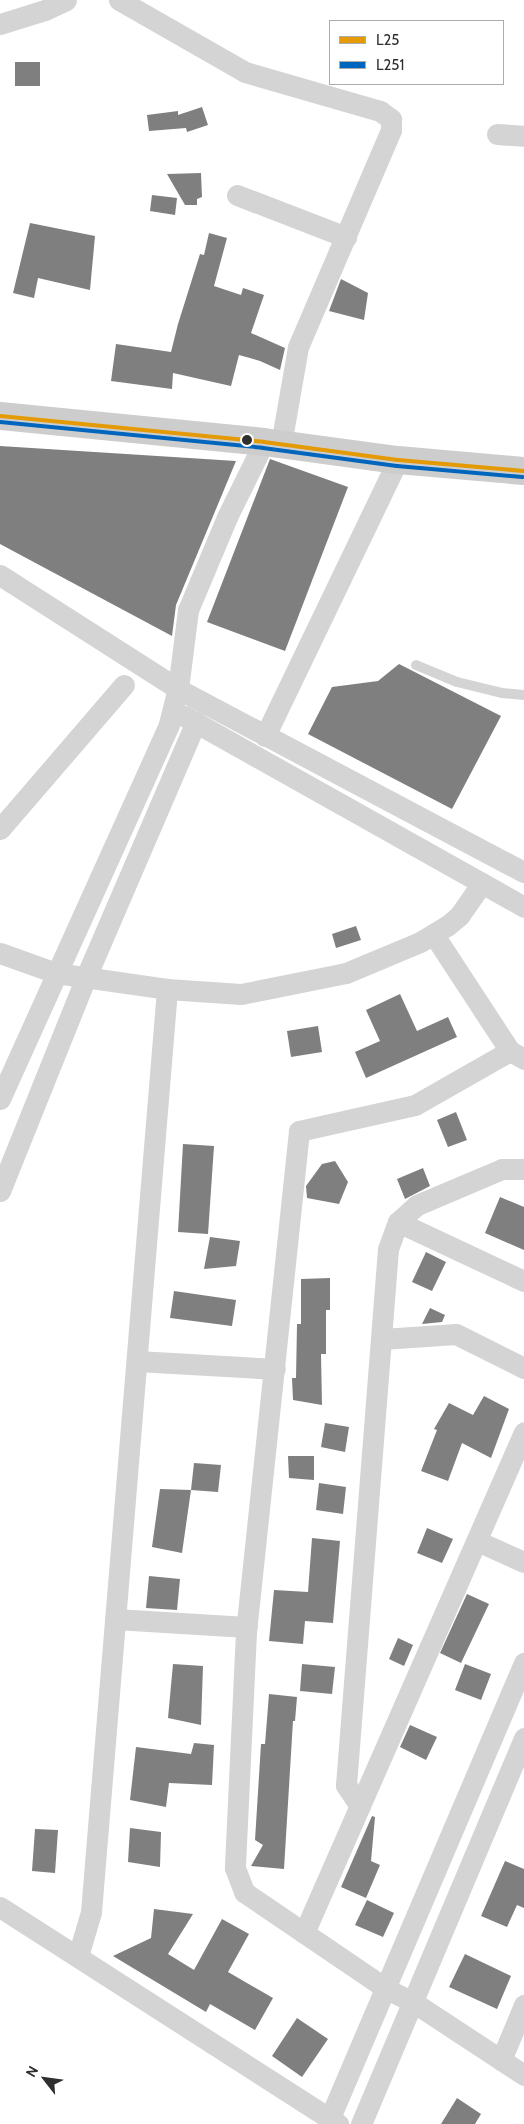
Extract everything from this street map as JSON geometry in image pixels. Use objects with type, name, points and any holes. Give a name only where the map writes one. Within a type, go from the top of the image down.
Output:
[{"type":"street","points":[[0,24],[45,10],[66,0]]},
{"type":"street","points":[[0,1099],[169,724],[178,689],[188,610],[227,517],[272,443],[298,347],[391,130],[391,119],[380,111],[245,72],[119,0]]},
{"type":"street","points":[[497,134],[524,136]]},
{"type":"street","points":[[237,195],[346,237]]},
{"type":"street","points":[[0,416],[272,443],[398,460],[524,472]]},
{"type":"street","points":[[265,736],[398,460]]},
{"type":"street","points":[[0,575],[178,689],[524,872]]},
{"type":"street","points":[[0,829],[124,685]]},
{"type":"street","points":[[173,710],[454,868],[482,883],[521,899]]},
{"type":"street","points":[[0,1191],[86,977],[196,722]]},
{"type":"street","points":[[454,868],[468,841]]},
{"type":"street","points":[[0,953],[56,973],[167,989],[241,994],[346,973],[434,935],[459,916],[482,883]]},
{"type":"street","points":[[434,935],[517,1055],[415,1105],[299,1131],[247,1627],[235,1868],[244,1892],[385,1988],[413,2002],[524,2075]]},
{"type":"street","points":[[78,1956],[91,1912],[167,989]]},
{"type":"street","points":[[360,1806],[346,1785],[388,1250],[398,1222],[416,1205],[502,1169],[524,1169]]},
{"type":"street","points":[[398,1222],[524,1281]]},
{"type":"street","points":[[382,1339],[456,1334],[524,1368]]},
{"type":"street","points":[[137,1361],[275,1369]]},
{"type":"street","points":[[304,1933],[524,1432]]},
{"type":"street","points":[[477,1541],[524,1562]]},
{"type":"street","points":[[115,1619],[247,1627]]},
{"type":"street","points":[[0,1907],[333,2122],[385,1988],[524,1662]]},
{"type":"street","points":[[361,2124],[524,1738]]},
{"type":"street","points":[[500,2060],[524,2004]]},
{"type":"lane","points":[[416,665],[457,682],[502,693],[524,695]]},
{"type":"building","points":[[15,62],[40,62],[40,86],[15,86]]},
{"type":"building","points":[[202,107],[208,125],[187,132],[186,128],[149,131],[147,115],[178,111],[178,115]]},
{"type":"building","points":[[201,173],[202,197],[197,199],[197,205],[185,205],[167,174]]},
{"type":"building","points":[[152,195],[177,198],[175,215],[150,211]]},
{"type":"building","points":[[30,223],[95,236],[90,290],[38,278],[34,298],[13,293]]},
{"type":"building","points":[[209,233],[227,238],[214,286],[241,295],[243,288],[264,295],[251,333],[285,348],[280,370],[260,361],[239,355],[231,386],[173,373],[172,389],[111,381],[116,344],[171,352],[200,254],[204,255]]},
{"type":"building","points":[[341,279],[368,293],[364,320],[329,311]]},
{"type":"building","points":[[0,446],[236,461],[176,605],[172,636],[0,544]]},
{"type":"building","points":[[270,459],[348,487],[285,651],[207,622]]},
{"type":"building","points":[[399,664],[501,716],[452,809],[308,734],[332,687],[378,681]]},
{"type":"building","points":[[356,926],[361,940],[336,948],[332,934]]},
{"type":"building","points":[[400,994],[417,1031],[448,1017],[457,1037],[366,1078],[355,1052],[380,1041],[366,1010]]},
{"type":"building","points":[[318,1026],[322,1052],[291,1057],[287,1031]]},
{"type":"building","points":[[456,1112],[467,1140],[448,1147],[437,1120]]},
{"type":"building","points":[[183,1144],[214,1146],[208,1234],[178,1232]]},
{"type":"building","points":[[335,1161],[348,1182],[339,1204],[307,1198],[306,1186],[322,1164]]},
{"type":"building","points":[[423,1168],[430,1186],[405,1199],[397,1179]]},
{"type":"building","points":[[500,1197],[524,1207],[524,1250],[485,1233]]},
{"type":"building","points":[[210,1237],[240,1241],[236,1266],[204,1269]]},
{"type":"building","points":[[426,1252],[446,1262],[432,1291],[412,1282]]},
{"type":"building","points":[[330,1278],[330,1310],[326,1310],[326,1354],[321,1354],[322,1405],[293,1400],[292,1378],[296,1378],[297,1324],[301,1324],[301,1279]]},
{"type":"building","points":[[174,1291],[236,1300],[232,1326],[170,1318]]},
{"type":"building","points":[[430,1308],[445,1315],[442,1322],[422,1324]]},
{"type":"building","points":[[484,1396],[509,1409],[491,1458],[462,1443],[448,1481],[421,1471],[437,1430],[434,1429],[449,1403],[473,1415]]},
{"type":"building","points":[[325,1423],[349,1427],[345,1452],[321,1447]]},
{"type":"building","points":[[288,1456],[314,1456],[314,1480],[289,1478]]},
{"type":"building","points":[[194,1463],[221,1465],[218,1492],[191,1490]]},
{"type":"building","points":[[319,1483],[346,1487],[343,1514],[316,1510]]},
{"type":"building","points":[[160,1489],[191,1490],[182,1553],[152,1547]]},
{"type":"building","points":[[427,1528],[453,1539],[442,1563],[417,1553]]},
{"type":"building","points":[[312,1538],[340,1541],[333,1623],[305,1621],[303,1644],[269,1641],[274,1590],[308,1592]]},
{"type":"building","points":[[149,1576],[180,1579],[177,1610],[146,1608]]},
{"type":"building","points":[[467,1594],[489,1604],[461,1663],[440,1653]]},
{"type":"building","points":[[398,1638],[413,1645],[404,1666],[389,1659]]},
{"type":"building","points":[[173,1664],[203,1666],[201,1725],[168,1718]]},
{"type":"building","points":[[302,1664],[335,1667],[332,1694],[300,1691]]},
{"type":"building","points":[[465,1664],[491,1674],[481,1700],[455,1690]]},
{"type":"building","points":[[269,1694],[297,1697],[295,1721],[293,1721],[284,1869],[251,1866],[263,1845],[255,1840],[261,1744],[265,1744]]},
{"type":"building","points":[[410,1725],[437,1737],[426,1760],[400,1747]]},
{"type":"building","points":[[194,1743],[214,1745],[212,1785],[169,1783],[166,1807],[130,1800],[136,1747],[191,1754]]},
{"type":"building","points":[[372,1816],[375,1817],[371,1861],[380,1865],[366,1898],[341,1887]]},
{"type":"building","points":[[130,1828],[161,1832],[160,1867],[128,1862]]},
{"type":"building","points":[[35,1829],[58,1830],[55,1873],[32,1871]]},
{"type":"building","points":[[505,1861],[524,1869],[524,1908],[517,1905],[507,1927],[481,1916]]},
{"type":"building","points":[[367,1900],[394,1913],[383,1937],[355,1925]]},
{"type":"building","points":[[154,1909],[193,1914],[168,1954],[194,1970],[222,1919],[249,1934],[228,1972],[273,1998],[255,2030],[210,2004],[206,2012],[113,1956],[151,1938]]},
{"type":"building","points":[[465,1954],[511,1976],[497,2009],[449,1987]]},
{"type":"building","points":[[297,2018],[328,2039],[302,2077],[272,2056]]},
{"type":"building","points":[[457,2098],[481,2114],[475,2124],[441,2124]]},
{"type":"transit line","name":"L25","points":[[0,416],[264,442],[398,460],[524,471]]},
{"type":"transit line","name":"L251","points":[[0,422],[263,448],[397,466],[523,477]]}]
